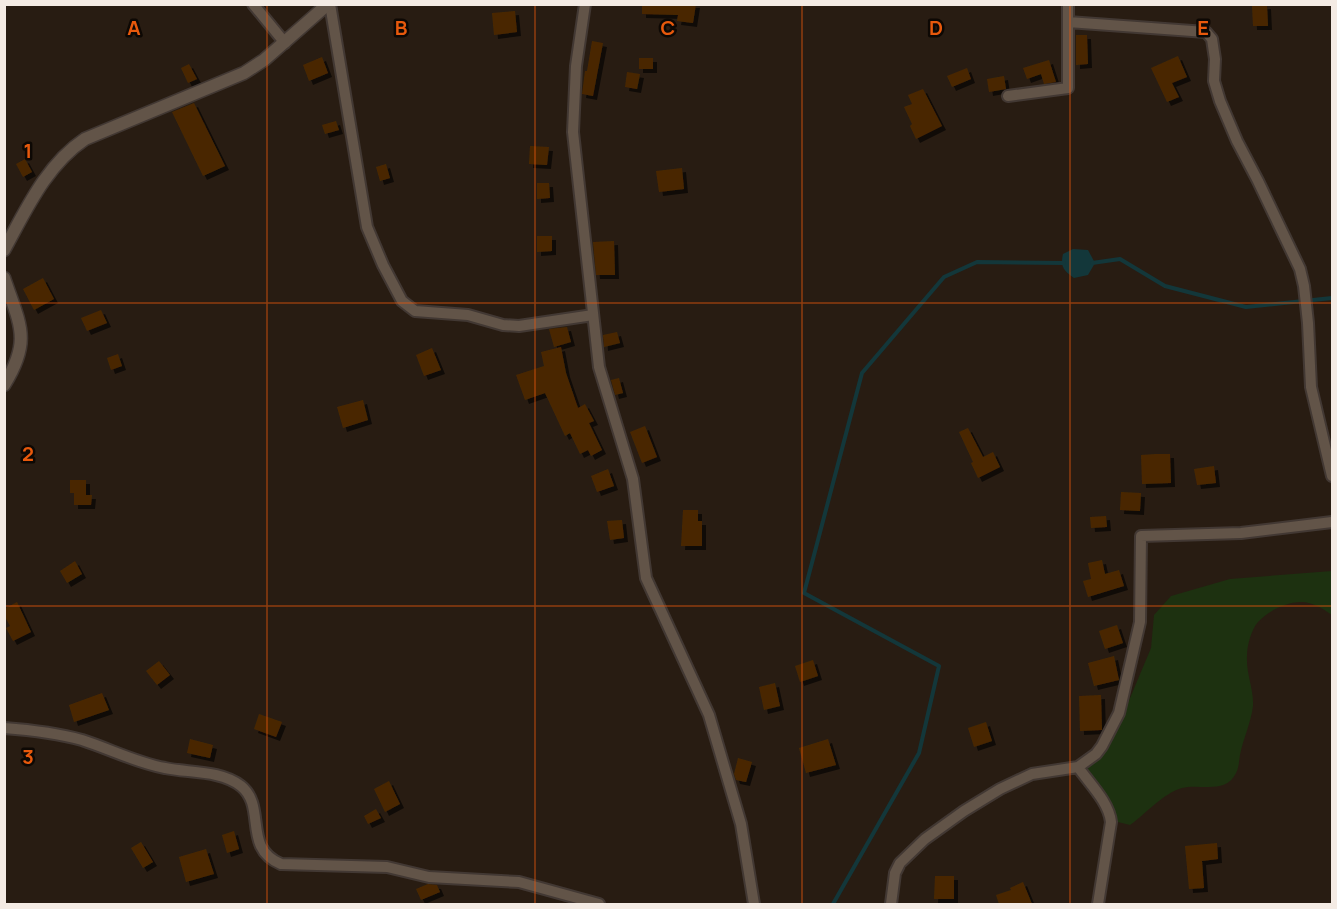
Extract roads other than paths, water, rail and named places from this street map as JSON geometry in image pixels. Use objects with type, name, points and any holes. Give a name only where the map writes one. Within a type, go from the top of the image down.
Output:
[{"type":"street","points":[[252,4],[285,43]]},
{"type":"street","points":[[4,250],[50,172],[72,147],[85,139],[244,73],[285,43],[329,4]]},
{"type":"street","points":[[329,4],[367,227],[402,301],[415,311],[468,315],[503,325],[519,326],[593,315]]},
{"type":"street","points":[[585,4],[576,66],[573,132],[599,367],[633,479],[646,578],[709,716],[741,824],[754,904]]},
{"type":"street","points":[[1008,96],[1068,88],[1068,4]]},
{"type":"street","points":[[1068,22],[1206,32],[1212,39],[1215,58],[1214,81],[1220,101],[1237,141],[1300,269],[1308,323],[1311,387],[1332,476]]},
{"type":"street","points":[[4,278],[22,337],[16,366],[4,385]]},
{"type":"street","points":[[891,904],[900,863],[925,839],[964,811],[1018,780],[1047,771],[1078,767],[1096,754],[1119,713],[1140,622],[1141,536],[1241,533],[1332,522]]},
{"type":"street","points":[[4,728],[44,732],[81,740],[164,768],[221,777],[234,782],[242,787],[251,802],[258,841],[264,853],[281,864],[387,867],[429,877],[519,882],[599,904]]},
{"type":"street","points":[[1078,767],[1106,808],[1111,822],[1098,904]]},
{"type":"water","points":[[1073,249],[1088,250],[1095,263],[1088,275],[1074,278],[1064,268],[1063,254]]},
{"type":"waterway","points":[[1092,263],[1120,259],[1165,286],[1246,307],[1332,298]]},
{"type":"waterway","points":[[833,904],[919,753],[939,666],[804,593],[862,373],[944,277],[977,262],[1064,263]]}]
